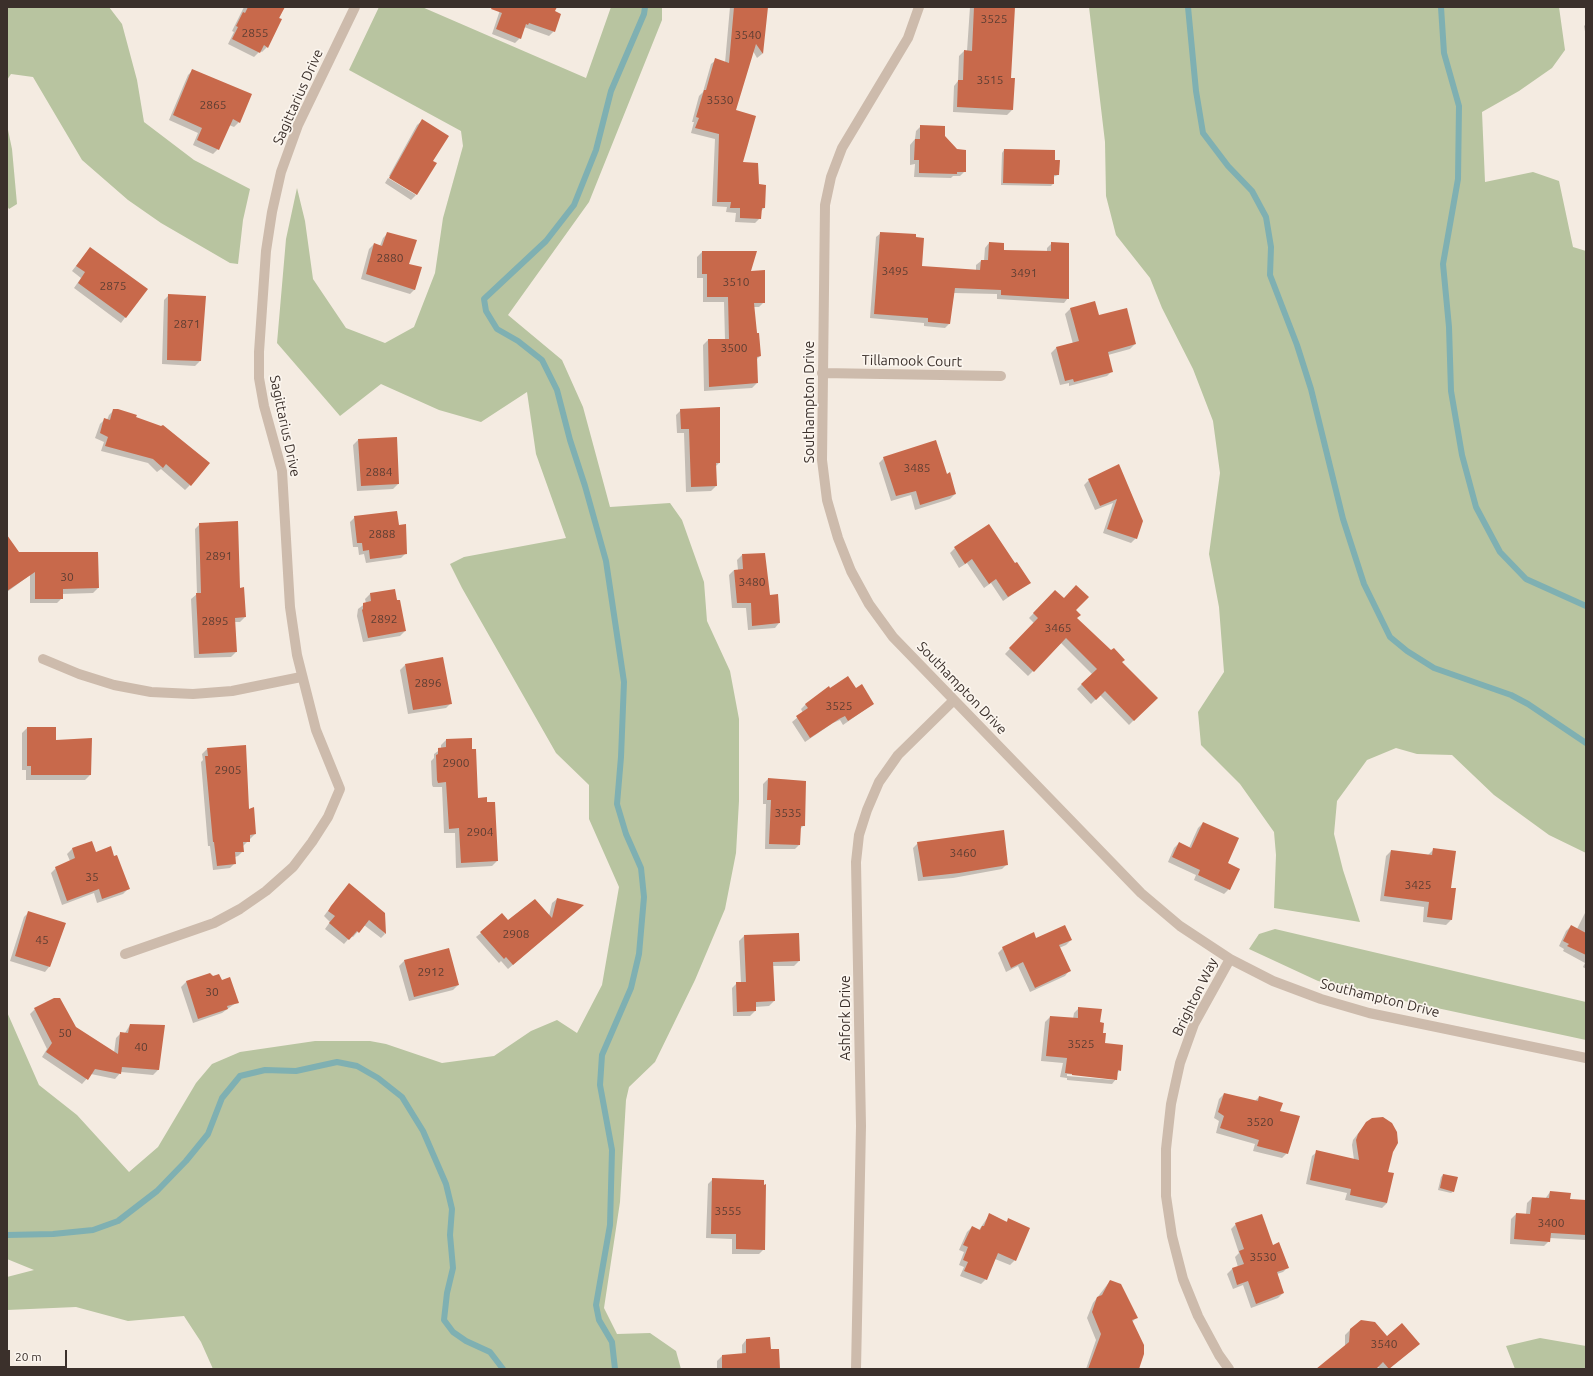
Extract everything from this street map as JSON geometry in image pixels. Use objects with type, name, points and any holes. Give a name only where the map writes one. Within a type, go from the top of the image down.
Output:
[{"type":"street","name":"Sagittarius Drive","points":[[126,954],[214,923],[240,909],[266,891],[293,867],[312,842],[328,817],[340,789],[316,730],[301,677],[290,607],[282,471],[264,406],[259,378],[259,352],[266,251],[272,212],[281,172],[296,132],[355,7]]},
{"type":"street","name":"Southampton Drive","points":[[919,7],[908,38],[851,130],[842,148],[831,177],[826,205],[822,373],[822,460],[827,500],[838,538],[846,558],[869,604],[893,637],[1141,893],[1180,926],[1230,958],[1273,981],[1321,1000],[1369,1013],[1586,1058]]},
{"type":"street","name":"Tillamook Court","points":[[822,373],[1001,376]]},
{"type":"street","points":[[43,659],[79,674],[114,685],[151,692],[193,694],[232,692],[301,677]]},
{"type":"street","name":"Ashfork Drive","points":[[856,1369],[861,1126],[856,862],[859,835],[867,810],[879,782],[890,766],[910,743],[954,700]]},
{"type":"street","name":"Brighton Way","points":[[1229,1369],[1219,1355],[1198,1316],[1184,1279],[1172,1236],[1167,1203],[1166,1149],[1171,1104],[1180,1063],[1194,1024],[1230,958]]},
{"type":"green space","points":[[7,7],[109,7],[122,24],[137,80],[144,122],[194,160],[250,189],[243,220],[238,264],[230,263],[161,223],[128,200],[82,160],[33,77],[11,74],[7,80]]},
{"type":"green space","points":[[379,7],[422,7],[586,78],[611,7],[662,7],[662,20],[589,202],[508,315],[562,360],[583,407],[610,507],[670,503],[682,520],[704,582],[707,621],[730,671],[739,719],[739,801],[736,853],[725,909],[695,980],[655,1062],[629,1087],[626,1100],[620,1202],[604,1308],[617,1334],[650,1333],[676,1351],[681,1369],[213,1369],[201,1342],[184,1316],[128,1321],[76,1307],[7,1310],[7,1277],[34,1270],[7,1259],[7,1012],[39,1085],[77,1115],[129,1172],[158,1147],[196,1083],[212,1064],[240,1052],[315,1041],[370,1041],[386,1044],[442,1063],[494,1056],[531,1031],[557,1020],[577,1033],[602,985],[619,887],[589,819],[589,785],[556,753],[462,588],[450,564],[464,557],[566,538],[536,454],[527,392],[481,422],[439,410],[381,384],[340,416],[277,343],[286,239],[297,188],[305,221],[313,279],[346,328],[385,343],[414,327],[435,273],[443,218],[463,146],[461,131],[349,70]]},
{"type":"green space","points":[[1089,7],[1559,7],[1565,50],[1552,68],[1519,91],[1482,112],[1485,182],[1533,172],[1559,181],[1573,247],[1586,251],[1586,853],[1549,835],[1494,795],[1452,755],[1417,754],[1396,748],[1367,760],[1337,801],[1334,834],[1343,870],[1360,922],[1274,908],[1276,855],[1274,832],[1240,784],[1201,745],[1198,712],[1224,672],[1219,607],[1209,554],[1220,473],[1213,421],[1193,369],[1162,308],[1150,278],[1116,235],[1106,196],[1105,142]]},
{"type":"green space","points":[[7,125],[12,149],[17,204],[9,209],[7,206]]},
{"type":"green space","points":[[1275,929],[1586,1002],[1586,1040],[1318,981],[1249,949],[1259,934]]},
{"type":"green space","points":[[1540,1338],[1586,1346],[1586,1369],[1515,1369],[1506,1346]]},
{"type":"building","points":[[248,7],[285,7],[279,18],[282,19],[268,48],[264,45],[260,53],[232,39],[238,27],[236,26],[243,12],[245,13]]},
{"type":"building","points":[[492,7],[557,7],[555,11],[561,14],[555,32],[529,23],[528,25],[526,24],[521,39],[496,29],[502,13],[491,9]]},
{"type":"building","points":[[734,7],[768,7],[763,54],[756,44],[736,110],[756,116],[743,162],[758,163],[759,184],[766,185],[765,208],[762,208],[761,219],[740,218],[740,208],[730,208],[731,202],[717,202],[719,134],[695,128],[699,118],[696,117],[704,90],[706,90],[715,58],[729,63]]},
{"type":"building","points":[[974,7],[1015,7],[1011,78],[1015,78],[1013,110],[957,107],[958,80],[963,80],[964,50],[972,51]]},
{"type":"building","points":[[192,69],[252,94],[240,123],[233,119],[219,150],[197,140],[202,128],[173,115]]},
{"type":"building","points":[[422,119],[449,136],[433,161],[437,163],[417,195],[389,178]]},
{"type":"building","points":[[920,125],[945,126],[945,136],[957,149],[966,150],[966,172],[957,172],[957,174],[919,173],[919,160],[914,160],[915,139],[920,139]]},
{"type":"building","points":[[1004,149],[1055,150],[1055,160],[1060,160],[1059,175],[1054,175],[1054,184],[1003,183]]},
{"type":"building","points":[[387,232],[417,240],[409,264],[422,267],[415,290],[366,274],[374,243],[382,246]]},
{"type":"building","points":[[880,232],[916,234],[916,237],[924,238],[922,266],[980,270],[981,260],[988,260],[989,242],[1004,243],[1004,250],[1051,251],[1051,242],[1069,243],[1069,299],[1001,295],[1001,290],[955,288],[950,324],[928,322],[928,318],[874,314]]},
{"type":"building","points":[[90,247],[148,289],[126,318],[78,283],[85,272],[76,266]]},
{"type":"building","points":[[702,251],[757,251],[751,271],[765,270],[765,303],[754,303],[761,356],[757,357],[758,383],[709,387],[708,339],[729,339],[728,297],[707,297],[707,274],[702,274]]},
{"type":"building","points":[[168,294],[206,296],[201,361],[167,360]]},
{"type":"building","points":[[1095,301],[1099,315],[1127,308],[1136,344],[1108,352],[1113,372],[1074,382],[1073,379],[1065,381],[1056,347],[1079,341],[1070,308]]},
{"type":"building","points":[[720,407],[720,463],[716,463],[717,486],[691,487],[689,429],[681,429],[680,409]]},
{"type":"building","points":[[113,409],[118,409],[137,415],[136,417],[161,426],[163,425],[210,463],[191,486],[166,464],[163,468],[153,459],[105,446],[108,437],[100,433],[104,418],[110,420]]},
{"type":"building","points":[[397,437],[399,484],[361,486],[358,439]]},
{"type":"building","points":[[936,440],[947,474],[950,472],[956,494],[920,505],[916,491],[896,496],[883,457]]},
{"type":"building","points":[[1119,464],[1143,521],[1137,539],[1107,529],[1117,499],[1100,506],[1088,479]]},
{"type":"building","points":[[397,511],[399,525],[406,524],[407,554],[370,559],[369,550],[363,551],[362,543],[357,543],[354,516]]},
{"type":"building","points":[[238,521],[240,588],[244,587],[246,617],[235,618],[237,652],[199,654],[196,593],[201,593],[199,523]]},
{"type":"building","points":[[989,524],[1015,563],[1017,562],[1031,583],[1008,597],[996,579],[989,584],[972,559],[965,564],[954,547]]},
{"type":"building","points":[[7,535],[19,552],[98,552],[99,588],[63,589],[63,599],[35,599],[35,572],[7,591]]},
{"type":"building","points":[[765,553],[770,595],[778,594],[780,623],[752,626],[751,603],[737,603],[734,570],[743,569],[742,554]]},
{"type":"building","points":[[1076,585],[1089,597],[1076,610],[1081,615],[1077,618],[1111,650],[1114,648],[1125,660],[1122,662],[1158,698],[1134,721],[1105,691],[1096,700],[1081,684],[1097,669],[1066,638],[1034,672],[1009,648],[1038,618],[1033,613],[1055,590],[1064,598]]},
{"type":"building","points":[[395,589],[397,600],[400,600],[406,631],[368,638],[362,610],[363,603],[371,601],[370,593]]},
{"type":"building","points":[[443,657],[452,704],[413,710],[405,664]]},
{"type":"building","points":[[848,676],[856,688],[862,684],[874,704],[848,721],[845,716],[839,719],[810,738],[796,716],[808,708],[805,704],[829,686],[830,688]]},
{"type":"building","points":[[27,727],[56,727],[56,740],[92,738],[91,775],[31,775],[31,766],[27,766]]},
{"type":"building","points":[[472,738],[472,749],[476,749],[478,798],[487,797],[487,802],[495,802],[498,861],[461,863],[459,828],[449,829],[446,782],[438,783],[437,780],[436,755],[438,754],[438,748],[446,747],[446,739]]},
{"type":"building","points":[[246,745],[249,809],[254,807],[256,834],[250,835],[250,842],[243,842],[244,852],[235,852],[236,864],[217,866],[213,842],[205,756],[208,756],[207,748]]},
{"type":"building","points":[[768,778],[806,781],[805,826],[801,826],[800,845],[769,844],[771,800],[767,800]]},
{"type":"building","points":[[1203,822],[1239,838],[1228,863],[1240,869],[1230,890],[1198,875],[1200,870],[1172,857],[1179,842],[1191,848]]},
{"type":"building","points":[[1004,830],[1008,865],[923,877],[917,842]]},
{"type":"building","points":[[92,841],[96,852],[111,846],[114,856],[117,855],[130,889],[102,899],[99,889],[67,901],[55,867],[75,858],[72,848]]},
{"type":"building","points":[[1433,848],[1456,851],[1451,888],[1456,888],[1452,920],[1427,917],[1429,902],[1384,896],[1391,850],[1432,855]]},
{"type":"building","points":[[349,883],[385,913],[386,934],[369,920],[359,933],[357,931],[349,940],[329,923],[335,916],[328,911]]},
{"type":"building","points":[[557,898],[584,905],[513,965],[506,957],[504,959],[480,932],[502,913],[508,920],[535,899],[552,918]]},
{"type":"building","points":[[28,911],[66,923],[50,967],[15,956]]},
{"type":"building","points":[[1065,925],[1072,940],[1059,945],[1071,971],[1035,988],[1023,962],[1011,968],[1002,947],[1034,932],[1036,938]]},
{"type":"building","points":[[1571,925],[1586,933],[1586,955],[1567,946],[1569,944],[1563,941]]},
{"type":"building","points":[[799,933],[800,961],[773,962],[775,1001],[756,1002],[756,1011],[737,1012],[736,982],[746,982],[744,935]]},
{"type":"building","points":[[449,948],[459,985],[414,997],[404,960]]},
{"type":"building","points":[[210,973],[213,976],[219,974],[222,980],[230,977],[239,1003],[227,1006],[228,1009],[198,1019],[186,981]]},
{"type":"building","points":[[54,998],[60,998],[76,1027],[118,1054],[120,1032],[128,1033],[130,1024],[165,1025],[159,1070],[122,1067],[121,1074],[95,1069],[88,1080],[46,1052],[52,1043],[34,1008]]},
{"type":"building","points":[[1078,1007],[1102,1009],[1100,1022],[1104,1023],[1103,1033],[1106,1033],[1105,1043],[1123,1045],[1121,1071],[1118,1070],[1117,1080],[1065,1073],[1067,1058],[1046,1056],[1050,1016],[1078,1018]]},
{"type":"building","points":[[1224,1093],[1258,1101],[1259,1096],[1283,1103],[1280,1111],[1300,1116],[1288,1154],[1257,1146],[1259,1140],[1220,1128],[1224,1116],[1218,1112]]},
{"type":"building","points":[[1383,1117],[1392,1123],[1397,1132],[1398,1143],[1393,1152],[1388,1172],[1394,1173],[1387,1203],[1350,1195],[1351,1189],[1310,1180],[1316,1150],[1359,1160],[1356,1140],[1358,1134],[1366,1122],[1372,1118]]},
{"type":"building","points":[[1443,1174],[1458,1177],[1454,1192],[1440,1188]]},
{"type":"building","points":[[712,1178],[764,1180],[764,1185],[766,1184],[765,1250],[736,1249],[736,1234],[711,1234]]},
{"type":"building","points":[[1550,1191],[1571,1193],[1570,1199],[1586,1200],[1586,1235],[1551,1233],[1550,1242],[1514,1239],[1516,1213],[1530,1214],[1532,1197],[1549,1198]]},
{"type":"building","points":[[989,1213],[1007,1222],[1008,1218],[1030,1228],[1016,1261],[998,1253],[987,1280],[964,1271],[968,1262],[963,1260],[968,1247],[963,1245],[972,1226],[980,1230],[982,1226],[984,1226]]},
{"type":"building","points":[[1262,1214],[1273,1245],[1279,1242],[1289,1268],[1277,1272],[1284,1293],[1256,1304],[1248,1281],[1237,1285],[1232,1268],[1244,1264],[1239,1251],[1244,1249],[1235,1223]]},
{"type":"building","points":[[1110,1280],[1121,1284],[1138,1318],[1132,1320],[1144,1345],[1144,1354],[1139,1369],[1088,1369],[1101,1334],[1092,1312],[1097,1297],[1102,1295]]},
{"type":"building","points":[[1361,1320],[1375,1322],[1387,1336],[1402,1323],[1420,1344],[1389,1369],[1383,1362],[1376,1369],[1316,1369],[1349,1342],[1350,1329]]},
{"type":"building","points":[[770,1337],[771,1349],[779,1349],[780,1369],[722,1369],[722,1355],[746,1353],[746,1339]]},
{"type":"waterway","points":[[615,1369],[612,1342],[599,1320],[596,1305],[610,1225],[612,1150],[600,1085],[602,1055],[631,988],[639,954],[644,897],[641,868],[626,834],[617,804],[621,757],[624,682],[606,561],[585,486],[570,440],[557,390],[542,360],[518,341],[497,329],[486,311],[484,299],[546,241],[574,205],[596,150],[611,91],[644,14],[645,7]]},
{"type":"waterway","points":[[1188,7],[1196,91],[1203,133],[1228,166],[1252,191],[1266,217],[1271,247],[1270,275],[1297,345],[1311,389],[1343,519],[1364,584],[1390,637],[1407,651],[1434,668],[1511,695],[1528,704],[1586,743]]},
{"type":"waterway","points":[[1441,7],[1444,53],[1459,106],[1458,179],[1443,264],[1449,327],[1451,391],[1462,455],[1476,507],[1500,552],[1526,579],[1586,606]]},
{"type":"waterway","points":[[7,1235],[53,1234],[93,1230],[118,1221],[157,1191],[186,1161],[208,1134],[222,1098],[240,1076],[265,1070],[296,1071],[337,1062],[357,1066],[378,1078],[402,1097],[423,1131],[446,1184],[452,1209],[450,1235],[453,1268],[447,1293],[444,1320],[453,1332],[466,1341],[490,1352],[503,1369]]}]
